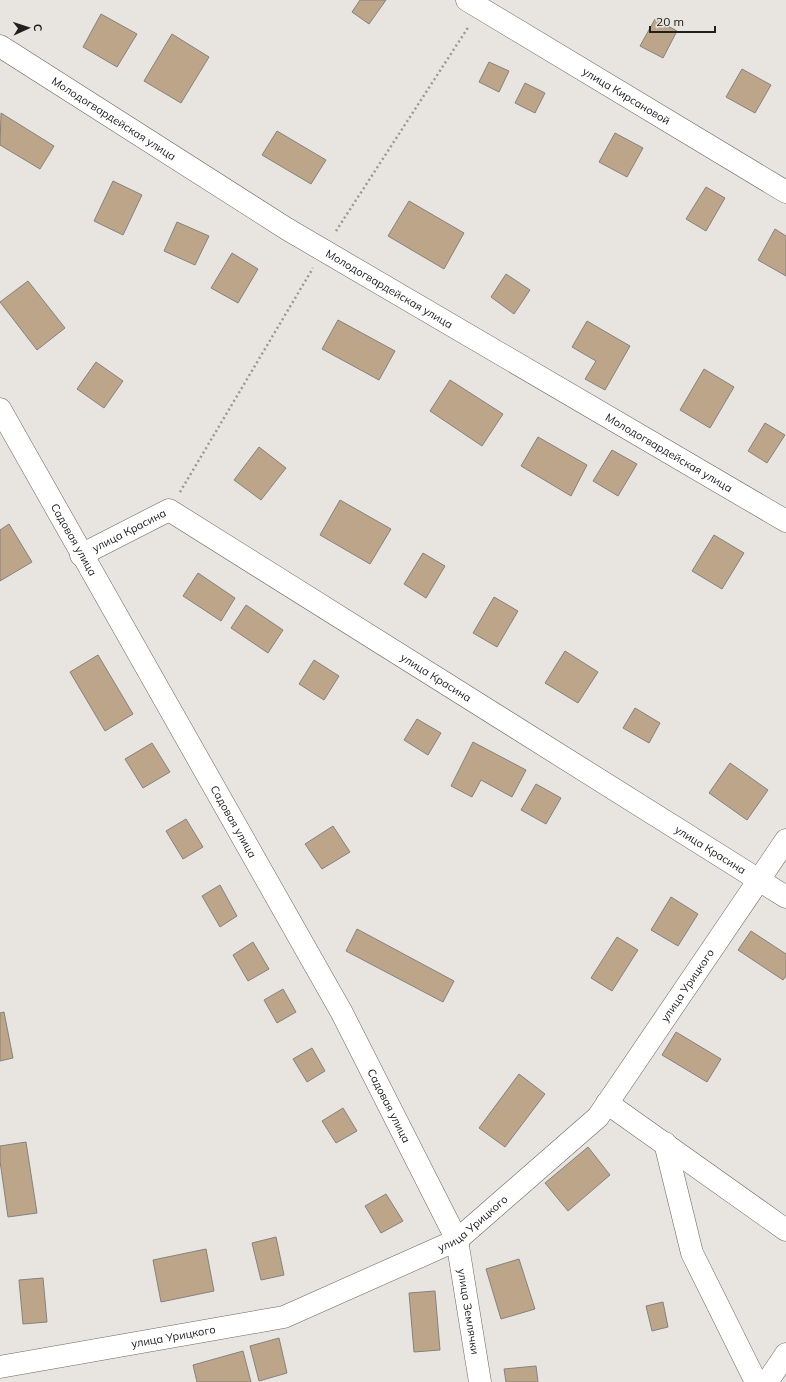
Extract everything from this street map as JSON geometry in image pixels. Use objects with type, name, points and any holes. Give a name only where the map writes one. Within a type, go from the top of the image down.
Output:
[{"type":"street","name":"улица Кирсановой","points":[[467,0],[786,192]]},
{"type":"street","name":"Молодогвардейская улица","points":[[0,46],[287,229],[786,521]]},
{"type":"street","name":"Садовая улица","points":[[0,409],[81,555],[342,1013],[458,1240]]},
{"type":"street","name":"улица Красина","points":[[81,555],[169,510],[786,897]]},
{"type":"street","name":"улица Урицкого","points":[[1,1369],[284,1317],[458,1240],[598,1117],[786,840]]},
{"type":"street","points":[[607,1103],[786,1230]]},
{"type":"street","points":[[664,1143],[692,1253],[756,1382]]},
{"type":"street","name":"улица Землячки","points":[[458,1240],[480,1382]]},
{"type":"street","points":[[767,1382],[786,1354]]},
{"type":"building","points":[[360,0],[386,0],[369,24],[352,12]]},
{"type":"building","points":[[101,14],[137,34],[117,67],[83,47]]},
{"type":"building","points":[[655,19],[677,31],[663,58],[640,46]]},
{"type":"building","points":[[172,34],[209,57],[181,103],[144,81]]},
{"type":"building","points":[[489,62],[509,71],[499,92],[479,82]]},
{"type":"building","points":[[742,69],[771,85],[755,113],[726,97]]},
{"type":"building","points":[[525,83],[545,93],[535,113],[515,103]]},
{"type":"building","points":[[1,113],[54,146],[40,169],[0,145]]},
{"type":"building","points":[[277,131],[326,160],[311,184],[262,155]]},
{"type":"building","points":[[615,133],[643,148],[627,177],[599,162]]},
{"type":"building","points":[[113,181],[142,195],[123,235],[94,221]]},
{"type":"building","points":[[706,187],[725,198],[706,231],[686,219]]},
{"type":"building","points":[[409,201],[464,233],[444,269],[388,236]]},
{"type":"building","points":[[177,222],[209,236],[195,265],[164,251]]},
{"type":"building","points":[[775,229],[786,236],[786,276],[758,260]]},
{"type":"building","points":[[232,253],[258,269],[238,303],[211,288]]},
{"type":"building","points":[[506,274],[530,290],[514,314],[491,297]]},
{"type":"building","points":[[28,281],[65,328],[37,350],[0,302]]},
{"type":"building","points":[[338,320],[395,351],[379,380],[322,349]]},
{"type":"building","points":[[587,321],[630,346],[605,390],[585,379],[596,361],[572,347]]},
{"type":"building","points":[[96,362],[123,381],[104,408],[77,389]]},
{"type":"building","points":[[704,369],[734,387],[710,428],[680,410]]},
{"type":"building","points":[[450,380],[503,414],[482,446],[430,411]]},
{"type":"building","points":[[765,423],[785,435],[767,463],[748,451]]},
{"type":"building","points":[[538,437],[587,465],[571,496],[521,466]]},
{"type":"building","points":[[259,447],[286,468],[261,500],[234,480]]},
{"type":"building","points":[[612,450],[637,464],[618,496],[593,481]]},
{"type":"building","points":[[340,500],[391,529],[370,564],[320,535]]},
{"type":"building","points":[[9,524],[32,562],[0,581],[0,530]]},
{"type":"building","points":[[714,535],[744,553],[722,589],[692,571]]},
{"type":"building","points":[[423,553],[445,566],[426,598],[404,584]]},
{"type":"building","points":[[198,573],[235,598],[221,621],[183,596]]},
{"type":"building","points":[[494,597],[518,611],[497,647],[473,633]]},
{"type":"building","points":[[246,605],[283,630],[268,653],[231,628]]},
{"type":"building","points":[[565,651],[598,672],[578,703],[545,683]]},
{"type":"building","points":[[98,655],[133,714],[105,731],[70,672]]},
{"type":"building","points":[[314,660],[339,676],[324,700],[299,684]]},
{"type":"building","points":[[635,708],[660,723],[649,743],[623,728]]},
{"type":"building","points":[[417,719],[441,733],[428,755],[404,740]]},
{"type":"building","points":[[473,742],[526,770],[512,797],[481,780],[472,797],[451,786]]},
{"type":"building","points":[[152,743],[170,772],[143,788],[125,759]]},
{"type":"building","points":[[730,763],[768,790],[747,820],[709,793]]},
{"type":"building","points":[[536,784],[561,798],[546,824],[521,810]]},
{"type":"building","points":[[186,819],[203,847],[183,859],[166,831]]},
{"type":"building","points":[[333,826],[350,852],[322,869],[305,844]]},
{"type":"building","points":[[220,885],[237,916],[220,927],[202,896]]},
{"type":"building","points":[[671,897],[698,914],[678,946],[651,930]]},
{"type":"building","points":[[357,929],[454,981],[443,1002],[346,951]]},
{"type":"building","points":[[751,931],[786,954],[786,976],[783,980],[738,950]]},
{"type":"building","points":[[617,937],[638,950],[612,991],[591,978]]},
{"type":"building","points":[[253,942],[269,969],[248,981],[233,955]]},
{"type":"building","points":[[283,989],[296,1012],[277,1023],[264,1000]]},
{"type":"building","points":[[4,1012],[13,1058],[0,1061],[0,1013]]},
{"type":"building","points":[[676,1032],[721,1059],[707,1082],[662,1055]]},
{"type":"building","points":[[312,1048],[325,1071],[307,1082],[293,1059]]},
{"type":"building","points":[[519,1074],[545,1094],[505,1147],[479,1128]]},
{"type":"building","points":[[343,1108],[357,1131],[336,1143],[322,1121]]},
{"type":"building","points":[[26,1142],[37,1213],[8,1217],[0,1161],[0,1146]]},
{"type":"building","points":[[588,1147],[610,1175],[568,1211],[545,1183]]},
{"type":"building","points":[[386,1194],[403,1221],[381,1233],[365,1206]]},
{"type":"building","points":[[276,1237],[284,1275],[261,1280],[252,1243]]},
{"type":"building","points":[[206,1249],[214,1291],[161,1302],[153,1260]]},
{"type":"building","points":[[519,1259],[535,1309],[501,1319],[486,1269]]},
{"type":"building","points":[[43,1278],[47,1322],[23,1324],[19,1280]]},
{"type":"building","points":[[435,1291],[440,1350],[414,1352],[409,1293]]},
{"type":"building","points":[[663,1302],[668,1327],[652,1331],[646,1306]]},
{"type":"building","points":[[279,1338],[287,1373],[259,1381],[250,1346]]},
{"type":"building","points":[[243,1351],[251,1382],[197,1382],[193,1365]]},
{"type":"building","points":[[536,1366],[538,1382],[506,1382],[504,1369]]}]
